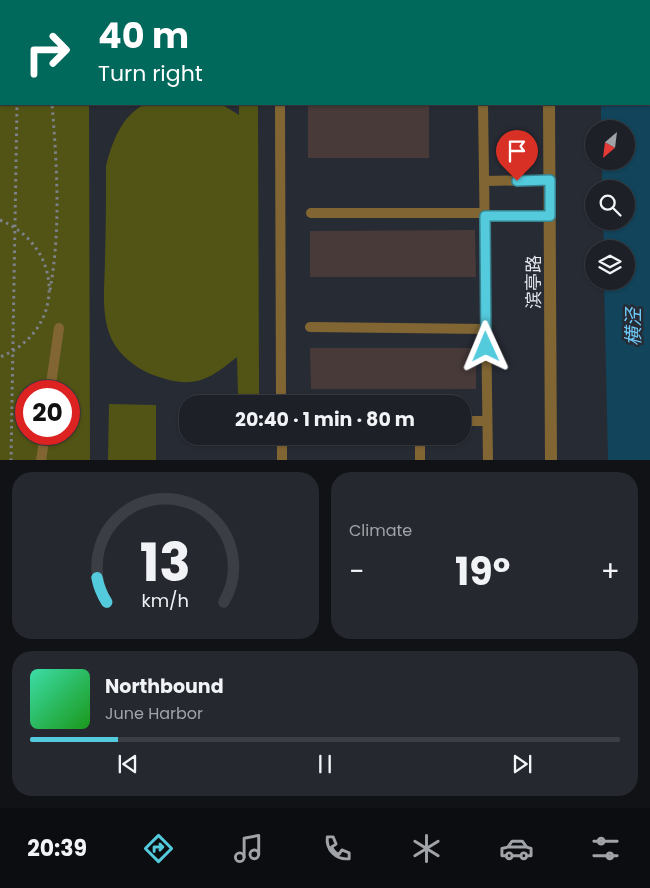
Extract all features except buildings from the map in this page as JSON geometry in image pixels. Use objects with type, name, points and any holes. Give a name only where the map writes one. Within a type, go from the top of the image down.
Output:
[{"type":"street","name":"滨亭路","points":[[549,105],[551,460]]},
{"type":"lane","points":[[280,105],[281,395]]},
{"type":"lane","points":[[484,105],[488,460]]},
{"type":"lane","points":[[484,181],[550,180]]},
{"type":"lane","points":[[311,213],[550,216]]},
{"type":"lane","points":[[310,327],[486,329]]},
{"type":"lane","points":[[51,380],[58,328]]},
{"type":"lane","points":[[471,421],[487,421]]},
{"type":"lane","points":[[41,460],[43,445]]},
{"type":"lane","points":[[282,445],[282,460]]},
{"type":"lane","points":[[420,445],[420,460]]},
{"type":"path","points":[[11,460],[15,351],[18,105]]},
{"type":"path","points":[[0,357],[15,351],[33,335],[46,314],[56,257],[56,147],[52,105]]},
{"type":"path","points":[[0,220],[16,227],[34,244],[46,265],[50,290]]},
{"type":"shaded area","points":[[0,105],[89,105],[90,460],[0,460]]},
{"type":"shaded area","points":[[143,105],[223,105],[239,115],[239,105],[258,105],[259,395],[238,395],[237,357],[210,376],[192,382],[183,382],[159,377],[138,367],[120,353],[112,340],[106,320],[104,299],[106,166],[115,139],[130,116]]},
{"type":"shaded area","points":[[109,404],[156,405],[156,460],[108,460]]},
{"type":"water","name":"横泾","points":[[601,105],[650,105],[650,460],[608,460],[604,290],[635,290],[635,240],[604,240],[603,230],[635,230],[635,180],[602,180],[602,170],[635,170],[635,120],[601,120]]},
{"type":"route","points":[[486,347],[485,216],[550,216],[550,180],[517,181]]}]
